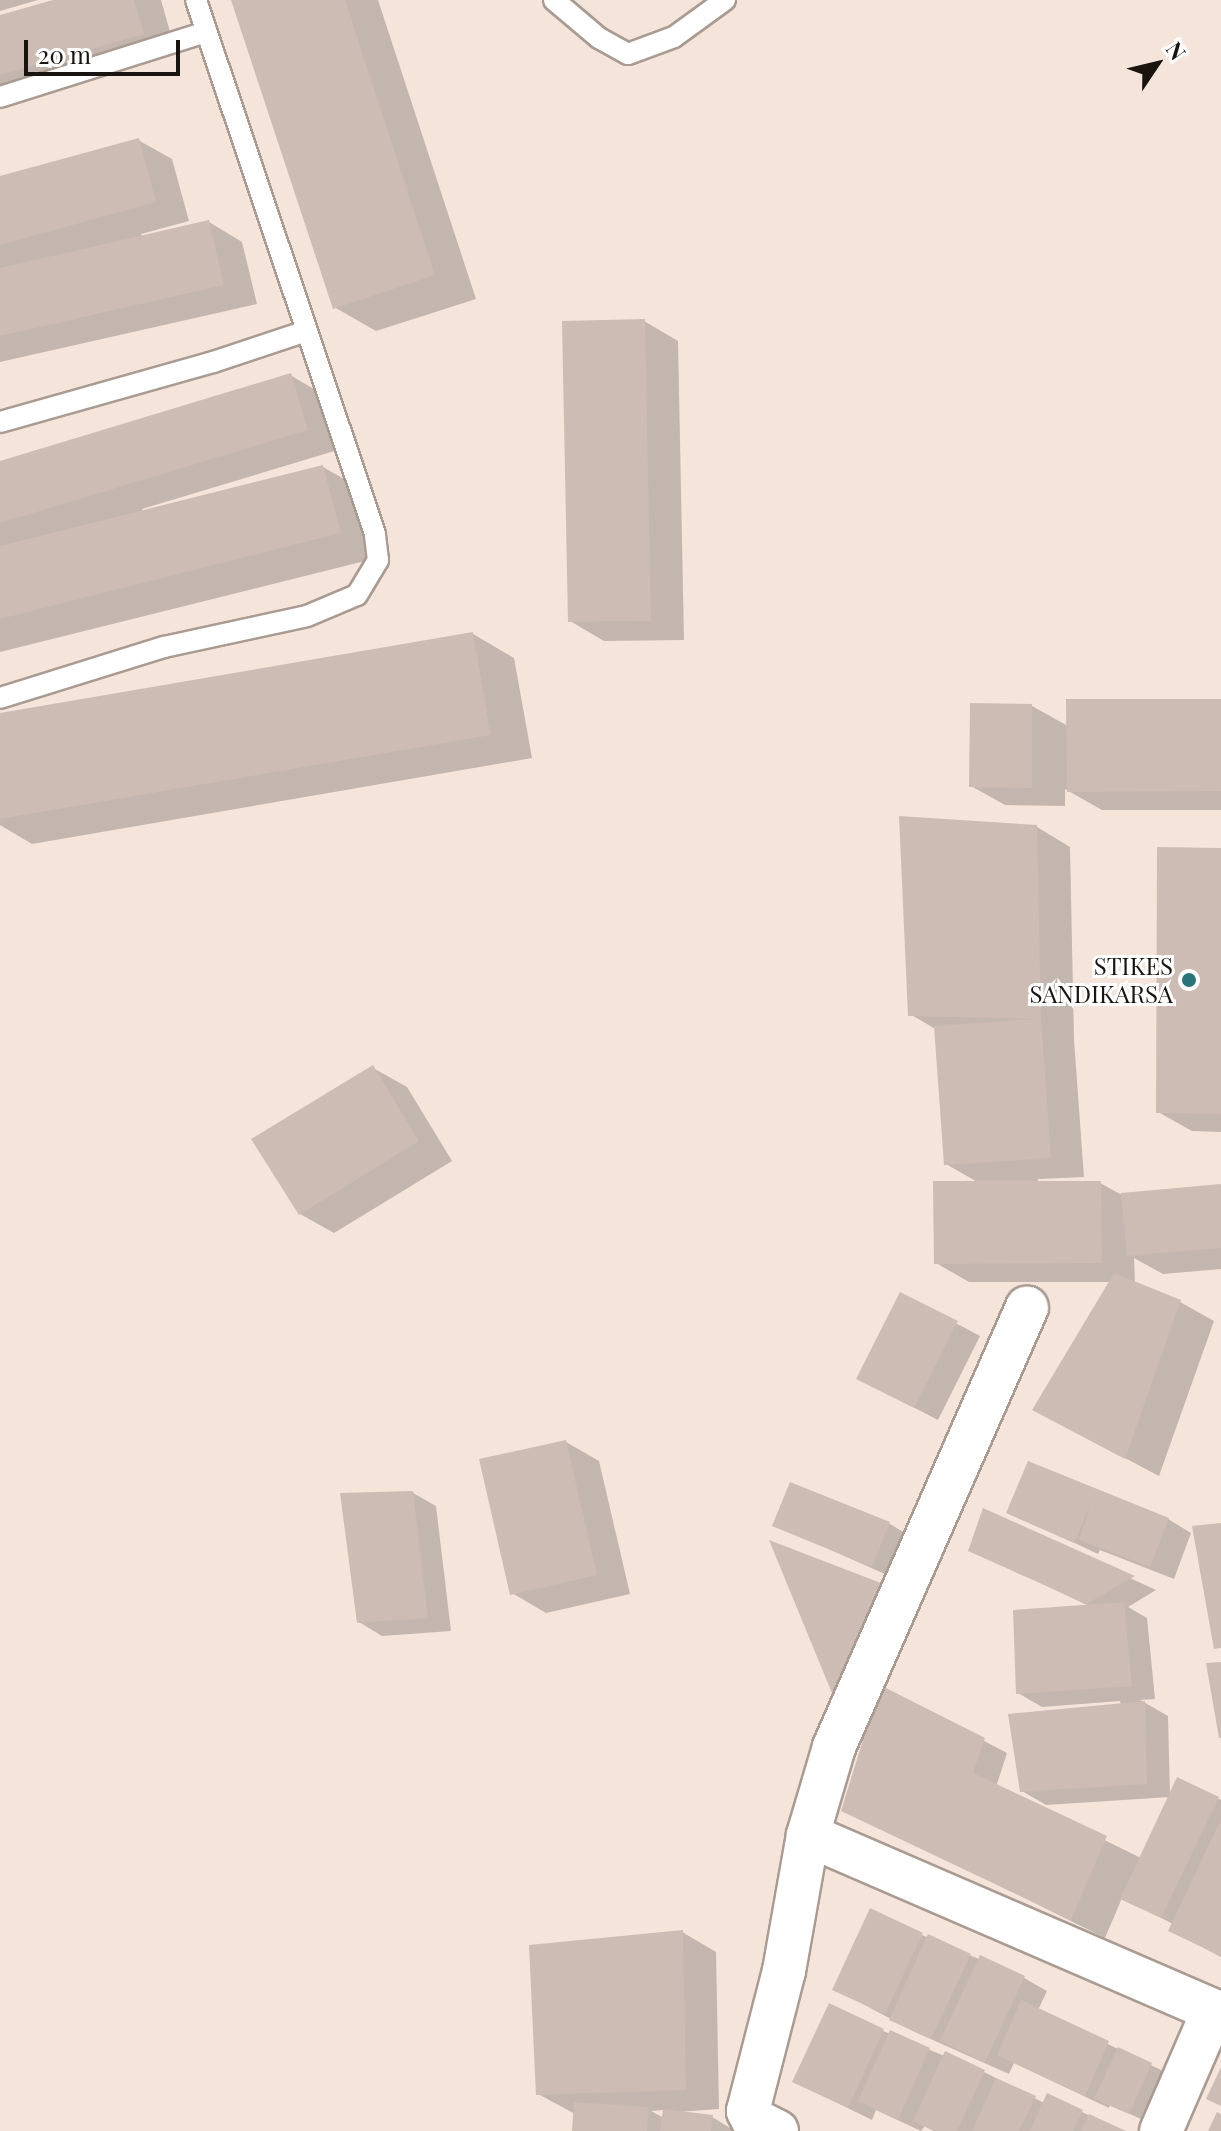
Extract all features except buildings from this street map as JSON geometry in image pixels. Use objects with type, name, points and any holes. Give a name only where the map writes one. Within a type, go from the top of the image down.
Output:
[{"type":"street","points":[[777,2131],[752,2119],[748,2111],[784,1971],[808,1835],[834,1747],[1027,1308]]},
{"type":"street","points":[[808,1835],[1217,2012],[1161,2131]]},
{"type":"lane","points":[[0,698],[164,647],[307,616],[357,595],[378,560],[375,534],[196,0]]},
{"type":"lane","points":[[554,0],[599,38],[628,54],[674,37],[725,0]]},
{"type":"lane","points":[[0,97],[206,32]]},
{"type":"lane","points":[[0,422],[213,362],[306,331]]},
{"type":"place","name":"STIKES SANDIKARSA","points":[[1189,980]]}]
